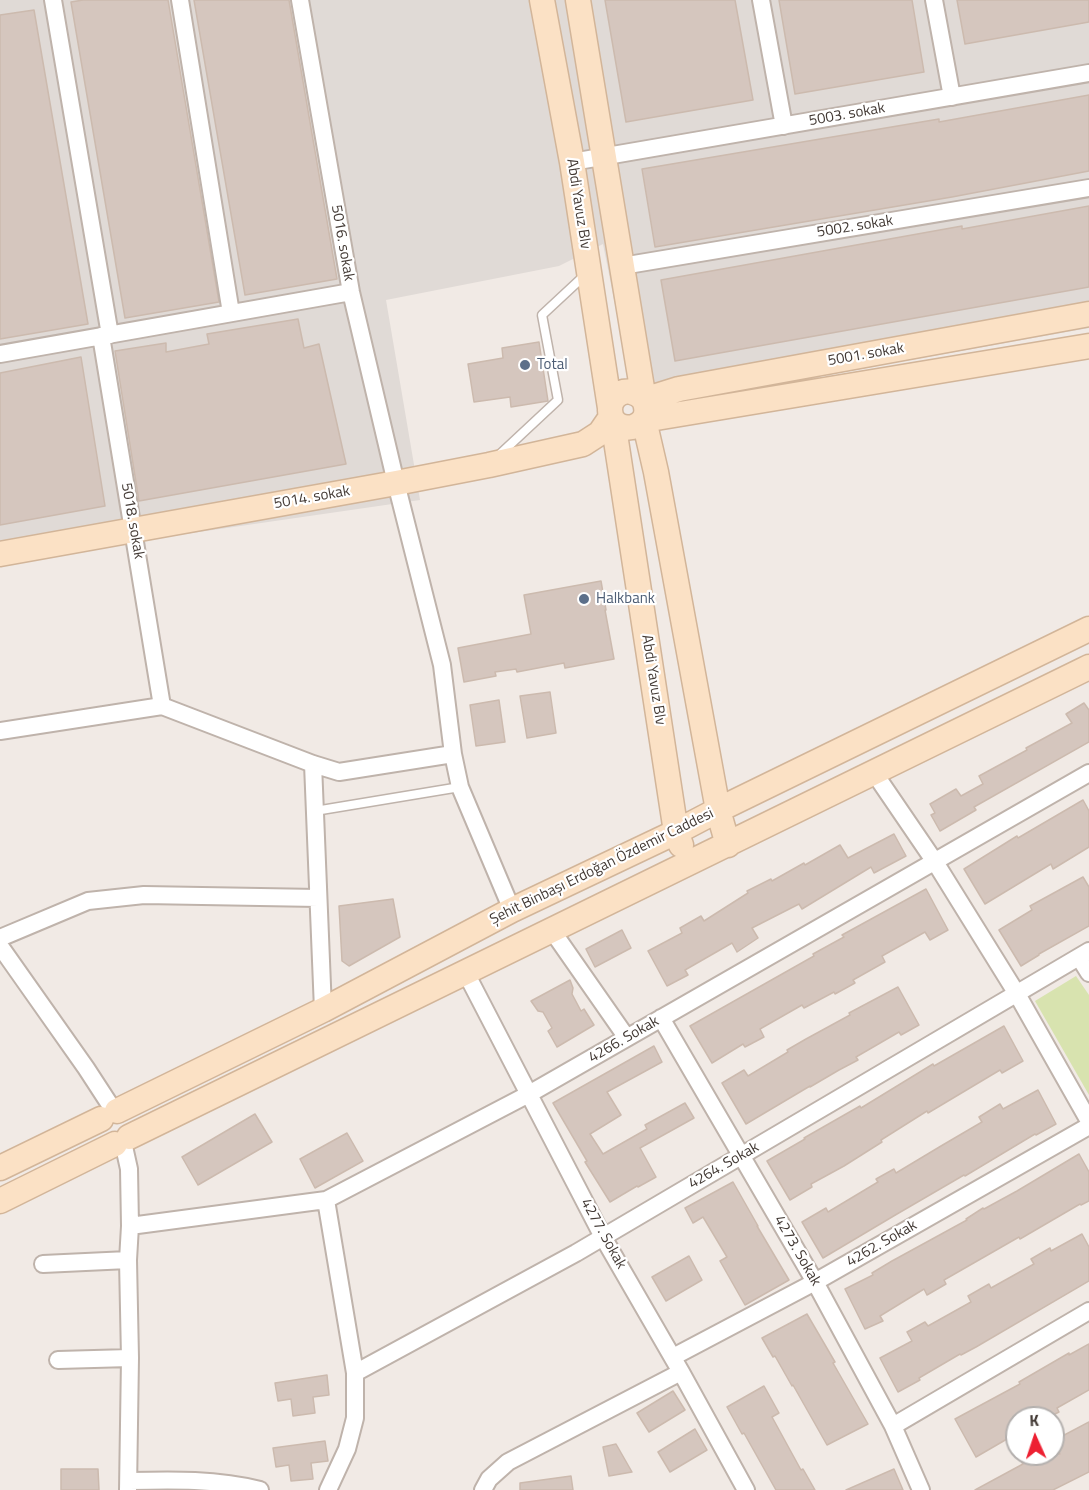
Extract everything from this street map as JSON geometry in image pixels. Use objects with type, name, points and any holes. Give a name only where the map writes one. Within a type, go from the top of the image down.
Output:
[{"type":"main road","name":"Abdi Yavuz Blv","points":[[542,0],[572,162],[676,832],[688,866]]},
{"type":"main road","points":[[578,0],[644,410],[718,810],[728,845]]},
{"type":"main road","name":"5001. sokak","points":[[644,410],[679,389],[1089,314]]},
{"type":"main road","name":"5001. sokak","points":[[644,410],[1089,346]]},
{"type":"main road","points":[[627,391],[636,393],[644,410],[636,426],[626,428],[621,427],[611,415],[613,398],[627,391]]},
{"type":"main road","name":"5014. sokak","points":[[0,554],[396,483],[583,444],[600,433],[611,415]]},
{"type":"main road","name":"Şehit Binbaşı Erdoğan Özdemir Caddesi","points":[[0,1168],[323,1010],[512,910],[1089,629]]},
{"type":"main road","points":[[0,1201],[467,975],[1089,667]]},
{"type":"main road","points":[[109,1115],[99,1125],[101,1136],[104,1140],[122,1141]]},
{"type":"street","name":"5018. sokak","points":[[53,0],[133,530],[162,706]]},
{"type":"street","points":[[180,0],[231,313]]},
{"type":"street","name":"5016. sokak","points":[[300,0],[351,292],[442,665],[453,754],[460,787],[512,910]]},
{"type":"street","points":[[761,0],[784,126]]},
{"type":"street","points":[[934,0],[952,97]]},
{"type":"street","name":"5003. sokak","points":[[572,162],[1089,73]]},
{"type":"street","name":"5002. sokak","points":[[622,266],[1089,188]]},
{"type":"street","points":[[0,354],[351,292]]},
{"type":"street","points":[[0,731],[162,706],[339,772],[453,754]]},
{"type":"street","points":[[313,764],[323,1010]]},
{"type":"street","name":"4266. Sokak","points":[[130,1226],[326,1200],[529,1094],[1089,773]]},
{"type":"street","points":[[875,774],[935,862],[1017,994],[1089,1121]]},
{"type":"street","points":[[0,938],[88,901],[144,895],[318,898]]},
{"type":"street","points":[[553,932],[627,1038]]},
{"type":"street","points":[[0,946],[86,1068],[109,1115]]},
{"type":"street","points":[[1084,954],[1089,973]]},
{"type":"street","name":"4264. Sokak","points":[[355,1373],[603,1237],[1084,954]]},
{"type":"street","name":"4277. Sokak","points":[[467,975],[603,1237],[746,1490]]},
{"type":"street","name":"4273. Sokak","points":[[661,1018],[815,1282],[893,1426],[921,1490]]},
{"type":"street","name":"4262. Sokak","points":[[483,1490],[489,1479],[508,1462],[677,1365],[815,1282],[1089,1126]]},
{"type":"street","points":[[122,1141],[129,1169],[129,1486],[193,1480],[260,1490]]},
{"type":"street","points":[[326,1200],[355,1373],[355,1418],[347,1449],[328,1490]]},
{"type":"street","points":[[43,1264],[128,1260]]},
{"type":"street","points":[[893,1426],[1089,1311]]},
{"type":"street","points":[[58,1360],[130,1358]]},
{"type":"lane","points":[[489,465],[558,400],[542,315],[589,271]]},
{"type":"lane","points":[[315,811],[460,787]]},
{"type":"shaded area","points":[[0,0],[1089,0],[1089,328],[660,405],[631,386],[603,244],[559,266],[386,300],[420,500],[33,556],[0,563]]},
{"type":"green space","points":[[1076,976],[1089,995],[1089,1095],[1035,1001]]},
{"type":"building","points":[[168,0],[219,302],[125,318],[71,2]]},
{"type":"building","points":[[194,0],[289,0],[337,279],[245,295]]},
{"type":"building","points":[[605,0],[735,0],[753,100],[626,122]]},
{"type":"building","points":[[779,0],[912,0],[924,72],[795,94]]},
{"type":"building","points":[[957,0],[1089,0],[1089,22],[965,44]]},
{"type":"building","points":[[34,10],[88,324],[0,339],[0,15]]},
{"type":"building","points":[[1089,95],[1089,171],[952,197],[655,247],[642,169],[939,119],[939,122]]},
{"type":"building","points":[[1089,206],[1089,287],[675,361],[661,280],[962,226],[962,229]]},
{"type":"building","points":[[298,319],[304,348],[319,344],[346,464],[139,501],[115,351],[166,343],[166,352],[209,344],[207,334]]},
{"type":"building","points":[[539,342],[548,401],[511,407],[510,397],[474,402],[468,364],[503,358],[502,348]]},
{"type":"building","points":[[81,357],[105,506],[0,525],[0,373]]},
{"type":"building","points":[[601,581],[614,659],[565,668],[564,663],[517,672],[516,669],[495,672],[496,676],[464,682],[458,648],[531,634],[524,595]]},
{"type":"building","points":[[550,692],[556,733],[527,738],[520,696]]},
{"type":"building","points":[[499,700],[505,742],[476,746],[470,705]]},
{"type":"building","points":[[1084,703],[1089,710],[1089,742],[974,807],[976,810],[940,831],[931,815],[935,813],[930,804],[956,789],[961,796],[983,784],[979,776],[1072,723],[1066,714]]},
{"type":"building","points":[[1083,800],[1089,811],[1089,847],[1053,869],[1051,864],[985,904],[964,869],[1017,836],[1018,838]]},
{"type":"building","points":[[894,834],[906,856],[874,873],[871,867],[802,909],[799,904],[752,928],[758,938],[737,952],[732,943],[685,970],[688,975],[667,986],[648,951],[682,933],[680,928],[701,916],[704,921],[748,893],[747,891],[771,879],[772,881],[804,863],[805,865],[840,845],[848,858]]},
{"type":"building","points":[[1083,877],[1089,887],[1089,926],[1021,966],[999,930],[1032,910],[1030,906]]},
{"type":"building","points":[[926,889],[948,930],[930,940],[925,932],[882,956],[885,962],[853,980],[855,983],[804,1008],[802,1005],[760,1029],[764,1037],[745,1047],[743,1044],[712,1063],[690,1026],[814,956],[813,954],[844,937],[842,935]]},
{"type":"building","points":[[393,899],[400,937],[349,966],[342,961],[339,906]]},
{"type":"building","points":[[622,930],[631,948],[595,967],[586,949]]},
{"type":"building","points":[[570,980],[573,988],[572,994],[581,1011],[584,1009],[594,1025],[557,1047],[548,1031],[552,1028],[543,1012],[538,1011],[531,1001]]},
{"type":"building","points":[[898,987],[919,1025],[901,1035],[899,1032],[856,1057],[858,1060],[746,1124],[722,1083],[744,1070],[748,1076],[788,1052],[787,1050],[850,1015],[849,1013]]},
{"type":"building","points":[[1004,1026],[1023,1061],[1002,1073],[1000,1070],[928,1113],[927,1111],[844,1166],[811,1184],[812,1187],[790,1200],[767,1161],[933,1064],[934,1066]]},
{"type":"building","points":[[654,1046],[662,1062],[607,1092],[621,1115],[590,1134],[603,1154],[647,1129],[645,1125],[685,1103],[694,1118],[640,1148],[656,1177],[610,1202],[553,1103]]},
{"type":"building","points":[[1038,1090],[1056,1124],[1035,1134],[823,1258],[802,1222],[826,1208],[828,1212],[878,1182],[876,1179],[894,1169],[896,1173],[982,1122],[979,1117],[1000,1104],[1003,1109]]},
{"type":"building","points":[[255,1114],[272,1142],[198,1185],[182,1157]]},
{"type":"building","points":[[347,1133],[363,1161],[315,1188],[300,1159]]},
{"type":"building","points":[[1079,1154],[1089,1172],[1089,1201],[1020,1239],[1019,1237],[944,1280],[946,1284],[927,1295],[924,1289],[880,1316],[883,1321],[865,1329],[845,1289],[873,1275],[872,1273],[892,1261]]},
{"type":"building","points":[[733,1182],[789,1280],[745,1305],[720,1261],[727,1257],[703,1217],[693,1223],[685,1208]]},
{"type":"building","points":[[1082,1234],[1089,1247],[1089,1281],[898,1392],[880,1358],[912,1341],[907,1332],[925,1322],[928,1326],[971,1302],[968,1296],[989,1284],[991,1288],[1034,1264],[1031,1259]]},
{"type":"building","points":[[689,1256],[702,1280],[666,1301],[652,1277]]},
{"type":"building","points":[[807,1314],[868,1424],[827,1445],[793,1385],[762,1338]]},
{"type":"building","points":[[1089,1344],[1089,1390],[1061,1406],[1005,1406],[1005,1440],[976,1457],[955,1419],[1020,1384],[1019,1382],[1069,1353],[1069,1355]]},
{"type":"building","points":[[327,1375],[329,1395],[313,1397],[315,1413],[293,1416],[291,1399],[278,1401],[275,1383]]},
{"type":"building","points":[[764,1386],[779,1413],[772,1417],[801,1470],[803,1469],[815,1490],[776,1490],[727,1407]]},
{"type":"building","points":[[673,1391],[685,1410],[649,1432],[637,1413]]},
{"type":"building","points":[[1089,1422],[1089,1472],[1053,1490],[975,1490],[1019,1466],[1065,1466],[1065,1435]]},
{"type":"building","points":[[695,1429],[707,1450],[670,1472],[658,1452]]},
{"type":"building","points":[[325,1441],[328,1461],[311,1463],[313,1479],[291,1481],[289,1465],[276,1467],[273,1448]]},
{"type":"building","points":[[616,1444],[632,1472],[609,1476],[603,1447]]},
{"type":"building","points":[[61,1469],[98,1469],[99,1490],[61,1490]]},
{"type":"building","points":[[894,1469],[903,1490],[846,1490]]},
{"type":"building","points":[[571,1476],[573,1490],[520,1490],[520,1483]]},
{"type":"place","name":"Total","points":[[525,365]]},
{"type":"place","name":"Halkbank","points":[[584,599]]}]
